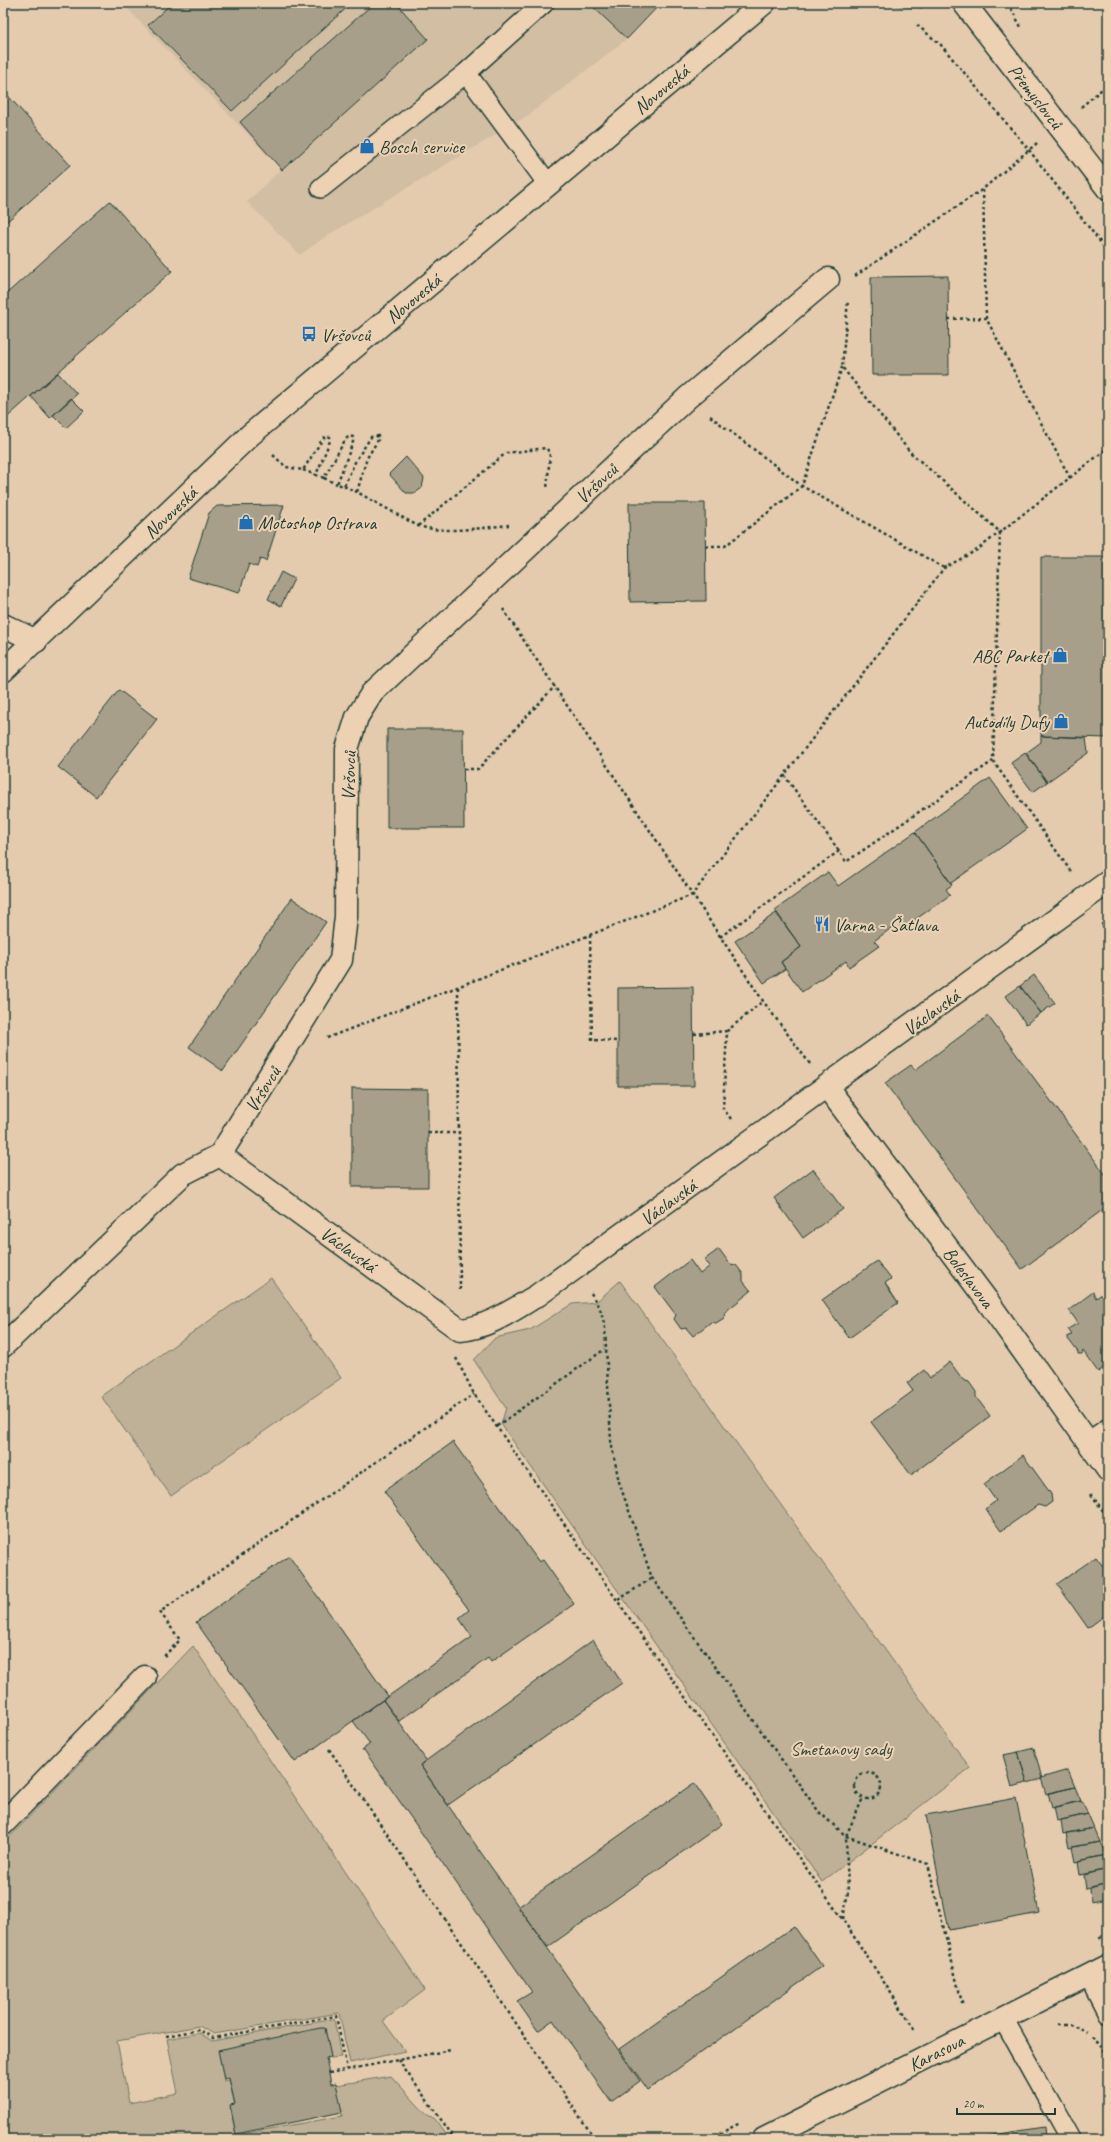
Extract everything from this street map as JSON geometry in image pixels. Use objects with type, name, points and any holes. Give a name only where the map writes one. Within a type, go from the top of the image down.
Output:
[{"type":"street","name":"Novoveská","points":[[3,671],[250,435],[764,3]]},
{"type":"street","name":"Přemyslovců","points":[[964,3],[1108,189]]},
{"type":"street","name":"Vršovců","points":[[220,1155],[341,960],[346,917],[347,749],[357,718],[372,693],[687,398],[828,279]]},
{"type":"street","points":[[3,625],[36,640]]},
{"type":"street","name":"Václavská","points":[[220,1155],[460,1330],[474,1329],[510,1312],[538,1296],[748,1145],[1108,882]]},
{"type":"street","name":"Boleslavova","points":[[827,1087],[986,1299],[1108,1470]]},
{"type":"street","points":[[3,1346],[183,1174],[220,1155]]},
{"type":"street","points":[[1089,1444],[1108,1430]]},
{"type":"street","points":[[3,1824],[145,1677]]},
{"type":"street","points":[[1099,1971],[1108,2011]]},
{"type":"street","name":"Karasova","points":[[764,2139],[1099,1971]]},
{"type":"lane","points":[[321,188],[466,74],[544,3]]},
{"type":"lane","points":[[466,74],[548,184]]},
{"type":"lane","points":[[1003,2019],[1070,2139]]},
{"type":"path","points":[[917,25],[941,45],[1029,150],[1108,252]]},
{"type":"path","points":[[1079,108],[1108,84]]},
{"type":"path","points":[[849,280],[983,189],[1029,150]]},
{"type":"path","points":[[983,189],[986,318],[1070,478]]},
{"type":"path","points":[[706,546],[726,546],[802,486],[842,367],[848,296]]},
{"type":"path","points":[[948,319],[986,318]]},
{"type":"path","points":[[842,367],[910,452],[1000,532]]},
{"type":"path","points":[[687,398],[802,486],[944,568]]},
{"type":"path","points":[[324,478],[345,440],[349,436],[353,437],[353,442],[337,484]]},
{"type":"path","points":[[344,486],[356,460],[371,437],[378,436],[378,440],[367,458],[356,492]]},
{"type":"path","points":[[303,470],[322,440],[330,437],[330,441],[316,475]]},
{"type":"path","points":[[418,526],[506,453],[546,448],[550,453],[547,492],[564,513]]},
{"type":"path","points":[[283,1055],[692,895],[944,568],[977,550],[1108,448]]},
{"type":"path","points":[[274,455],[286,467],[303,470],[344,486],[426,529],[463,530],[516,524]]},
{"type":"path","points":[[1000,532],[993,760],[1088,897]]},
{"type":"path","points":[[487,586],[555,686],[763,1001],[827,1087]]},
{"type":"path","points":[[464,770],[478,769],[555,686]]},
{"type":"path","points":[[784,775],[846,862],[993,760]]},
{"type":"path","points":[[720,937],[839,851]]},
{"type":"path","points":[[590,935],[592,1040],[618,1041]]},
{"type":"path","points":[[458,987],[460,1330],[456,1357],[474,1394],[843,1920],[931,2054]]},
{"type":"path","points":[[694,1034],[727,1031],[763,1001]]},
{"type":"path","points":[[727,1031],[723,1108],[748,1145]]},
{"type":"path","points":[[428,1133],[459,1133]]},
{"type":"path","points":[[572,1271],[593,1295],[601,1311],[605,1328],[610,1442],[619,1482],[652,1578],[819,1812],[846,1836],[928,1864],[964,2012],[974,2033]]},
{"type":"path","points":[[497,1426],[606,1348]]},
{"type":"path","points":[[145,1677],[180,1640],[160,1612],[474,1394]]},
{"type":"path","points":[[618,1600],[652,1578]]},
{"type":"path","points":[[329,1749],[595,2139]]},
{"type":"path","points":[[869,1773],[877,1776],[881,1783],[880,1791],[871,1799],[863,1798],[857,1792],[855,1783],[860,1776],[869,1773]]},
{"type":"path","points":[[843,1920],[848,1892],[846,1836],[863,1798]]},
{"type":"path","points":[[166,2036],[199,2030],[213,2038],[336,2016],[347,2069]]},
{"type":"path","points":[[1015,2042],[1049,2026],[1070,2025],[1083,2030],[1101,2044],[1108,2059]]},
{"type":"path","points":[[329,2073],[451,2050]]},
{"type":"path","points":[[398,2060],[455,2139]]},
{"type":"shaded area","name":"Bosch service","points":[[122,3],[589,3],[627,39],[527,116],[325,237],[300,255],[247,202],[281,169]]},
{"type":"green space","points":[[873,3],[915,3],[922,8]]},
{"type":"green space","points":[[271,1278],[341,1378],[171,1496],[101,1396]]},
{"type":"green space","name":"Smetanovy sady","points":[[620,1281],[970,1768],[822,1882],[501,1424],[506,1408],[474,1360],[495,1338],[530,1330],[572,1304],[596,1302]]},
{"type":"green space","points":[[193,1646],[425,1990],[383,2021],[405,2051],[350,2063],[339,2013],[214,2034],[199,2026],[117,2041],[129,2103],[178,2093],[167,2039],[199,2033],[212,2041],[334,2019],[341,2057],[331,2058],[325,2030],[219,2052],[224,2081],[229,2080],[235,2106],[230,2107],[236,2135],[342,2116],[336,2085],[391,2076],[426,2114],[435,2119],[449,2139],[3,2139],[3,1844]]},
{"type":"building","points":[[172,3],[352,3],[232,111],[148,25]]},
{"type":"building","points":[[374,3],[396,3],[428,39],[282,170],[240,122]]},
{"type":"building","points":[[589,3],[661,3],[627,39]]},
{"type":"building","points":[[3,90],[70,165],[3,225]]},
{"type":"building","points":[[110,201],[172,271],[3,421],[3,292],[5,295]]},
{"type":"building","points":[[948,276],[949,375],[872,375],[871,277]]},
{"type":"building","points":[[58,373],[77,394],[50,418],[31,396]]},
{"type":"building","points":[[71,398],[84,411],[66,428],[53,415]]},
{"type":"building","points":[[406,457],[424,478],[422,488],[415,493],[406,493],[389,474]]},
{"type":"building","points":[[629,503],[705,503],[706,601],[630,602]]},
{"type":"building","points":[[284,505],[266,561],[260,559],[257,567],[249,564],[239,593],[188,578],[209,513],[217,506]]},
{"type":"building","points":[[1041,557],[1108,557],[1108,738],[1041,736]]},
{"type":"building","points":[[281,572],[294,579],[281,606],[268,599]]},
{"type":"building","points":[[119,690],[157,719],[96,797],[58,767]]},
{"type":"building","points":[[387,729],[463,729],[464,828],[387,828]]},
{"type":"building","points":[[1041,736],[1086,738],[1088,753],[1047,782],[1026,753],[1041,742]]},
{"type":"building","points":[[1025,753],[1047,782],[1033,792],[1011,763]]},
{"type":"building","points":[[990,778],[1027,829],[951,883],[915,832]]},
{"type":"building","points":[[915,832],[952,885],[946,889],[950,895],[902,929],[898,923],[874,941],[879,946],[849,967],[846,961],[802,992],[781,962],[801,947],[775,910],[828,872],[838,886]]},
{"type":"building","points":[[292,898],[326,922],[223,1071],[189,1047]]},
{"type":"building","points":[[776,913],[801,947],[781,962],[785,969],[764,983],[735,941]]},
{"type":"building","points":[[1108,919],[1108,934],[1101,924]]},
{"type":"building","points":[[1034,975],[1055,1003],[1041,1013],[1020,986]]},
{"type":"building","points":[[1020,986],[1041,1013],[1026,1024],[1006,996]]},
{"type":"building","points":[[693,987],[694,1086],[618,1086],[618,988]]},
{"type":"building","points":[[988,1016],[1108,1178],[1108,1206],[1022,1269],[885,1083],[911,1065],[915,1070]]},
{"type":"building","points":[[352,1088],[428,1089],[428,1187],[352,1187]]},
{"type":"building","points":[[813,1169],[843,1209],[803,1238],[774,1198]]},
{"type":"building","points":[[719,1249],[730,1264],[736,1265],[743,1274],[743,1281],[751,1291],[725,1312],[724,1318],[716,1323],[711,1322],[693,1336],[686,1328],[681,1329],[674,1319],[676,1315],[655,1287],[690,1260],[700,1274],[710,1266],[704,1260]]},
{"type":"building","points":[[877,1261],[891,1279],[885,1283],[898,1303],[849,1338],[822,1300]]},
{"type":"building","points":[[1108,1290],[1108,1364],[1098,1372],[1083,1351],[1082,1354],[1078,1354],[1068,1339],[1068,1336],[1072,1335],[1068,1329],[1078,1323],[1069,1310],[1093,1292],[1096,1298]]},
{"type":"building","points":[[950,1362],[963,1380],[969,1382],[976,1392],[976,1397],[990,1416],[911,1475],[871,1422],[913,1391],[907,1383],[924,1370],[930,1378]]},
{"type":"building","points":[[453,1442],[539,1562],[543,1560],[574,1604],[491,1662],[488,1658],[399,1721],[383,1700],[472,1637],[459,1618],[469,1610],[384,1491]]},
{"type":"building","points":[[1023,1455],[1051,1494],[1052,1502],[1045,1507],[1038,1505],[1001,1531],[985,1509],[996,1501],[984,1484]]},
{"type":"building","points":[[289,1556],[388,1696],[295,1762],[196,1622]]},
{"type":"building","points":[[1096,1557],[1108,1573],[1108,1613],[1088,1628],[1057,1584]]},
{"type":"building","points":[[593,1640],[622,1683],[448,1805],[420,1765]]},
{"type":"building","points":[[383,1700],[426,1760],[420,1765],[640,2081],[611,2102],[553,2020],[538,2031],[517,2001],[532,1992],[364,1750],[362,1750],[370,1744],[353,1721]]},
{"type":"building","points":[[1034,1748],[1042,1779],[1027,1783],[1018,1752]]},
{"type":"building","points":[[1018,1752],[1027,1783],[1012,1787],[1003,1755]]},
{"type":"building","points":[[1068,1770],[1075,1787],[1046,1794],[1041,1778]]},
{"type":"building","points":[[694,1783],[722,1824],[548,1947],[518,1907]]},
{"type":"building","points":[[1075,1787],[1081,1801],[1052,1808],[1048,1793]]},
{"type":"building","points":[[1016,1798],[1039,1913],[949,1930],[926,1815]]},
{"type":"building","points":[[1081,1801],[1088,1814],[1057,1821],[1054,1807]]},
{"type":"building","points":[[1088,1814],[1094,1828],[1063,1834],[1061,1820]]},
{"type":"building","points":[[1094,1828],[1100,1842],[1069,1848],[1066,1833]]},
{"type":"building","points":[[1100,1842],[1106,1855],[1075,1862],[1072,1847]]},
{"type":"building","points":[[1106,1855],[1108,1869],[1080,1875],[1078,1861]]},
{"type":"building","points":[[1108,1869],[1108,1884],[1086,1889],[1084,1875]]},
{"type":"building","points":[[1108,1884],[1108,1899],[1091,1902],[1090,1889]]},
{"type":"building","points":[[794,1926],[822,1966],[648,2090],[619,2049]]},
{"type":"building","points":[[325,2028],[331,2057],[326,2058],[331,2084],[336,2083],[342,2112],[236,2134],[230,2105],[235,2104],[229,2078],[224,2079],[218,2050]]},
{"type":"building","points":[[1045,2127],[1046,2139],[966,2139]]},
{"type":"place","name":"Bosch service","points":[[367,146]]},
{"type":"place","name":"Vršovců","points":[[309,334]]},
{"type":"place","name":"Motoshop Ostrava","points":[[246,522]]},
{"type":"place","name":"ABC Parket","points":[[1060,655]]},
{"type":"place","name":"Autodíly Dufy","points":[[1061,721]]},
{"type":"place","name":"Varna - Šatlava","points":[[822,924]]}]
